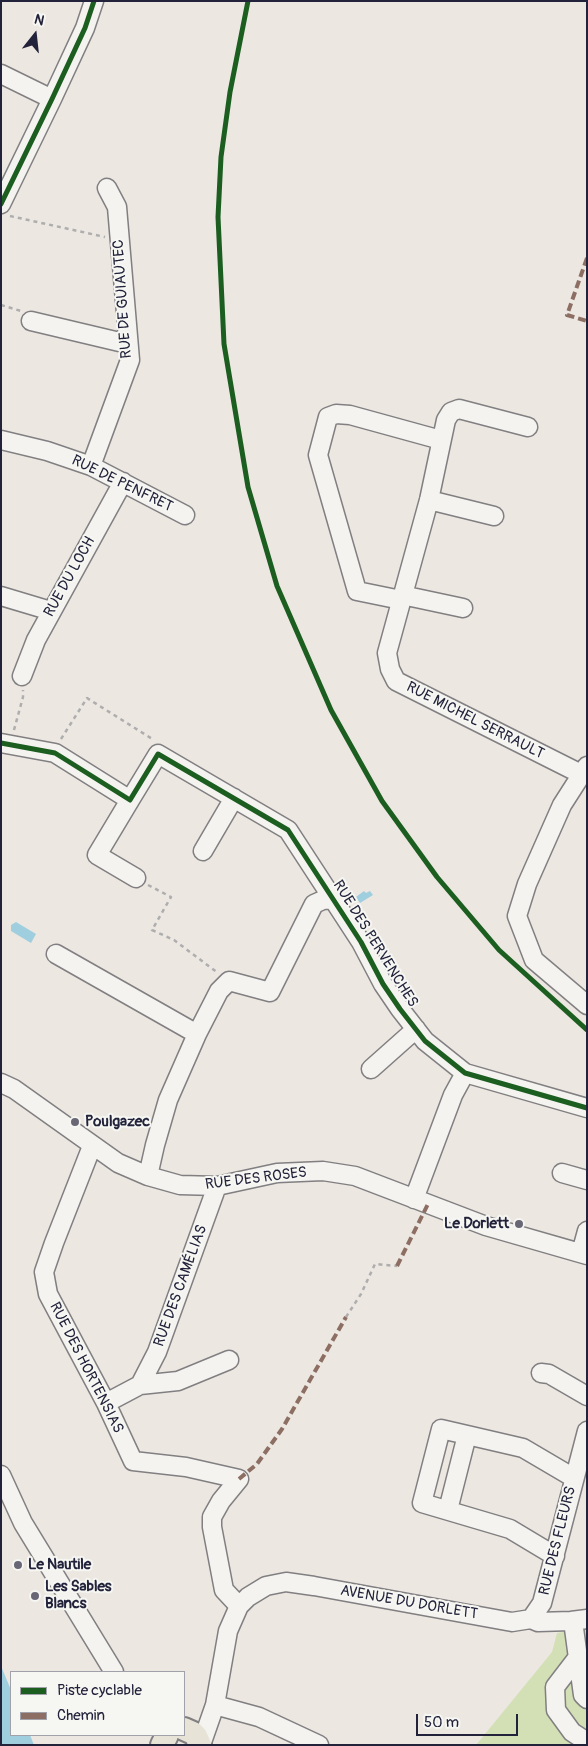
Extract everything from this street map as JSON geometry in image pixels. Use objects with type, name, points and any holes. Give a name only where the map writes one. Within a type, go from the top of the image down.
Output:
[{"type":"main road","points":[[162,1745],[182,1736]]},
{"type":"street","points":[[1,204],[85,28],[94,1]]},
{"type":"street","points":[[1,74],[52,99]]},
{"type":"street","name":"RUE DE GUIAUTEC","points":[[91,466],[130,360],[117,207],[107,188]]},
{"type":"street","points":[[32,321],[128,344]]},
{"type":"street","name":"RUE MICHEL SERRAULT","points":[[528,427],[458,409],[451,412],[446,420],[429,500],[387,653],[390,669],[396,680],[584,770]]},
{"type":"street","points":[[441,440],[350,415],[336,414],[328,417],[318,456],[357,591],[462,608]]},
{"type":"street","name":"RUE DE PENFRET","points":[[1,440],[46,450],[91,466],[185,515]]},
{"type":"street","name":"RUE DU LOCH","points":[[22,676],[36,640],[123,482]]},
{"type":"street","points":[[429,500],[494,516]]},
{"type":"street","points":[[1,596],[52,611]]},
{"type":"street","points":[[6,744],[55,753],[130,800]]},
{"type":"street","points":[[136,878],[96,855],[158,754]]},
{"type":"street","name":"RUE DES PERVENCHES","points":[[158,754],[288,830],[361,942],[383,984],[425,1041],[466,1073]]},
{"type":"street","points":[[584,770],[562,805],[527,884],[517,916],[534,960],[587,1005]]},
{"type":"street","points":[[202,851],[234,798]]},
{"type":"street","points":[[148,1176],[168,1100],[197,1034],[219,991],[229,981],[270,992],[314,904],[323,900],[332,900]]},
{"type":"street","points":[[56,954],[197,1034]]},
{"type":"street","name":"RUE DES PERVENCHES","points":[[371,1069],[416,1029]]},
{"type":"street","points":[[414,1199],[453,1095],[466,1073],[587,1108]]},
{"type":"street","name":"RUE DES ROSES","points":[[1,1083],[14,1089],[118,1163],[148,1176],[180,1185],[217,1186],[277,1173],[323,1171],[355,1176],[486,1226],[584,1254]]},
{"type":"street","name":"RUE DES HORTENSIAS","points":[[92,1146],[44,1272],[48,1294],[106,1403],[134,1461],[186,1467],[239,1479],[221,1501],[212,1517],[212,1527],[224,1590],[239,1606]]},
{"type":"street","points":[[562,1173],[587,1180]]},
{"type":"street","name":"RUE DES CAMÉLIAS","points":[[140,1385],[157,1352],[217,1186]]},
{"type":"street","points":[[584,1254],[587,1231]]},
{"type":"street","points":[[106,1403],[140,1385],[178,1381],[229,1360]]},
{"type":"street","points":[[541,1373],[549,1374],[587,1396]]},
{"type":"street","points":[[555,1556],[510,1529],[422,1503],[441,1428],[523,1448],[574,1478]]},
{"type":"street","name":"RUE DES FLEURS","points":[[530,1619],[542,1603],[587,1431]]},
{"type":"street","points":[[448,1510],[467,1435]]},
{"type":"street","points":[[1,1475],[27,1531],[113,1671]]},
{"type":"street","name":"AVENUE DU DORLETT","points":[[215,1705],[228,1631],[239,1606],[248,1596],[266,1586],[286,1582],[512,1622],[530,1619],[538,1622],[580,1620]]},
{"type":"street","points":[[580,1620],[583,1695],[587,1699]]},
{"type":"street","points":[[582,1659],[555,1687],[556,1710],[572,1732],[587,1742]]},
{"type":"street","points":[[185,1733],[215,1705],[259,1717],[318,1745]]},
{"type":"path","points":[[1,214],[119,240]]},
{"type":"path","points":[[6,744],[23,696],[22,676]]},
{"type":"path","points":[[55,753],[87,698],[162,745],[158,754]]},
{"type":"path","points":[[136,878],[171,897],[152,930],[174,940],[229,981]]},
{"type":"path","points":[[346,1317],[361,1294],[375,1264],[397,1266]]},
{"type":"green space","points":[[587,1628],[587,1745],[476,1745],[552,1652],[557,1633]]},
{"type":"water","points":[[364,891],[366,893],[370,891],[373,895],[360,903],[356,897]]},
{"type":"water","points":[[16,922],[36,934],[31,943],[11,931],[11,925]]},
{"type":"water","points":[[1,1666],[10,1688],[10,1736],[30,1736],[34,1745],[1,1745]]},
{"type":"marked path","points":[[587,258],[567,315],[587,321]]},
{"type":"marked path","points":[[397,1266],[428,1204]]},
{"type":"marked path","points":[[239,1479],[257,1464],[282,1429],[346,1317]]},
{"type":"cycle path","points":[[1,204],[85,28],[94,1]]},
{"type":"cycle path","points":[[248,1],[230,92],[221,157],[218,217],[224,344],[248,487],[277,586],[331,710],[382,801],[437,877],[499,950],[587,1030]]},
{"type":"cycle path","points":[[1,743],[55,753],[130,800],[158,754],[288,830],[361,942],[383,984],[425,1041],[465,1073],[587,1108]]},
{"type":"place","name":"Poulgazec","points":[[75,1122]]},
{"type":"place","name":"Le Dorlett","points":[[519,1224]]},
{"type":"place","name":"Le Nautile","points":[[18,1565]]},
{"type":"place","name":"Les Sables Blancs","points":[[35,1596]]}]
